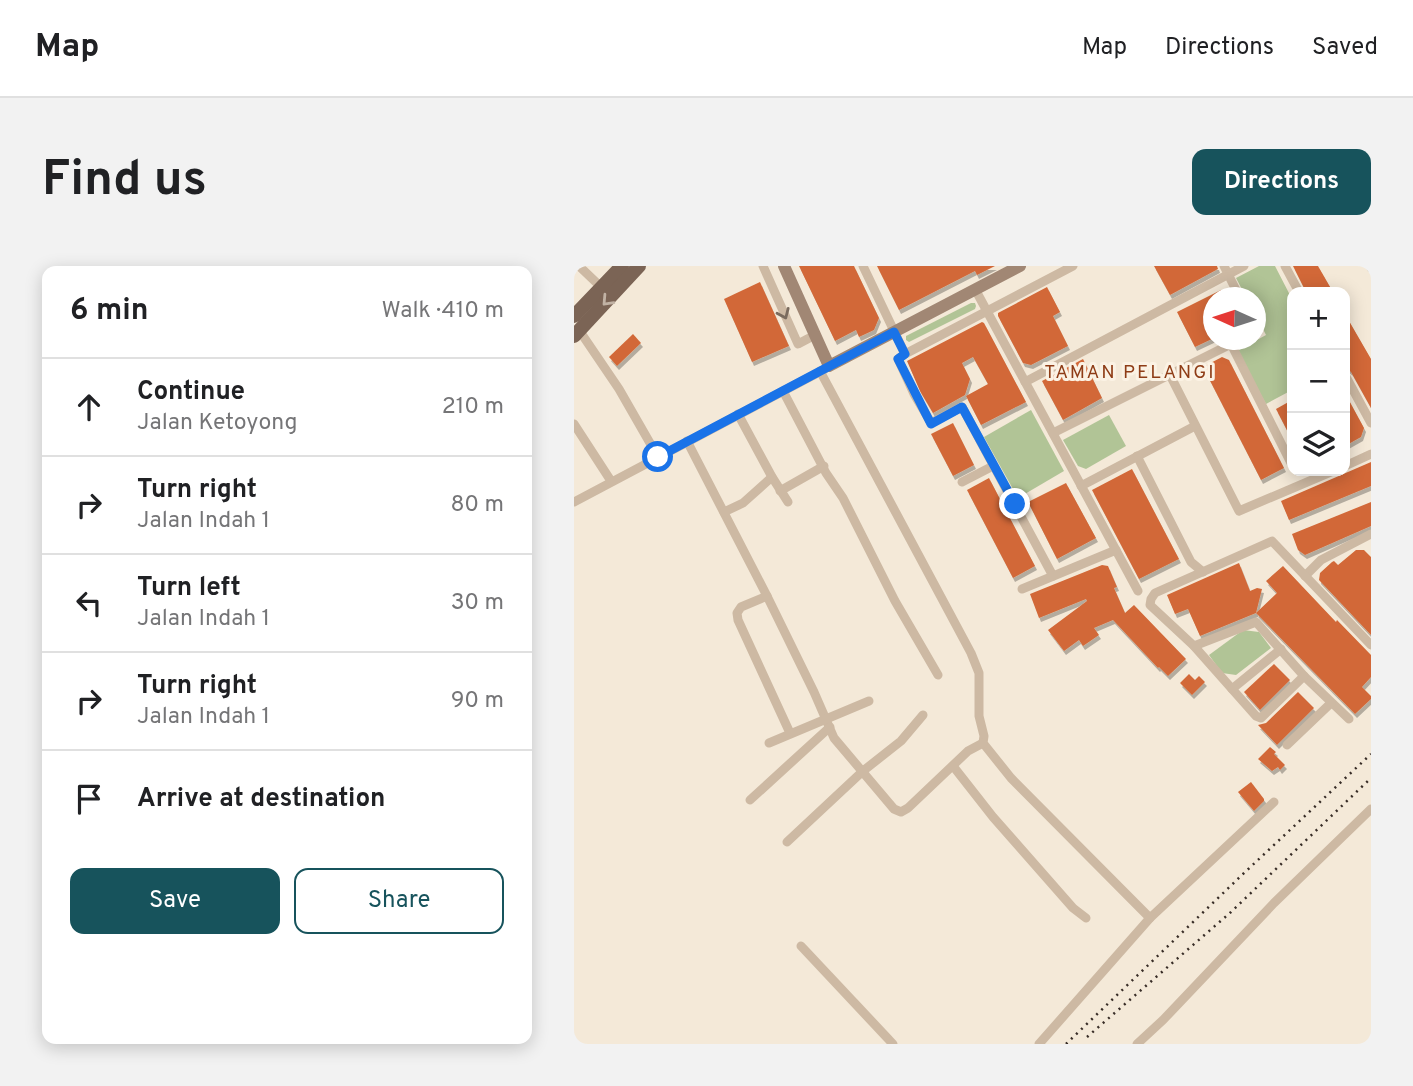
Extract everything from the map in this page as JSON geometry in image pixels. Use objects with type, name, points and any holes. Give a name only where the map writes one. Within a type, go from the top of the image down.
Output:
[{"type":"main road","points":[[576,327],[601,287],[622,266]]},
{"type":"main road","points":[[576,327],[639,266]]},
{"type":"street","points":[[579,266],[601,287]]},
{"type":"street","points":[[763,266],[798,344],[815,335]]},
{"type":"street","points":[[784,266],[815,335],[825,369],[971,653],[979,673],[979,716],[983,743],[1011,778],[1150,918]]},
{"type":"street","points":[[863,266],[905,354]]},
{"type":"street","points":[[574,502],[1020,266]]},
{"type":"street","points":[[1053,576],[962,407],[931,424],[898,359],[1073,266]]},
{"type":"street","points":[[1025,382],[1226,270],[1244,266]]},
{"type":"street","points":[[1285,266],[1296,287]]},
{"type":"street","points":[[1226,270],[1234,287]]},
{"type":"street","points":[[975,289],[1138,591]]},
{"type":"street","points":[[576,327],[619,388],[658,457]]},
{"type":"street","points":[[1053,433],[1219,350]]},
{"type":"street","points":[[1239,350],[1287,454]]},
{"type":"street","points":[[1170,375],[1239,511],[1300,481],[1316,476]]},
{"type":"street","points":[[1350,384],[1371,423]]},
{"type":"street","points":[[783,391],[826,473],[843,498],[895,601],[938,675]]},
{"type":"street","points":[[738,414],[788,502]]},
{"type":"street","points":[[574,424],[611,481]]},
{"type":"street","points":[[1081,486],[1195,426]]},
{"type":"street","points":[[687,441],[767,596],[834,738],[894,809],[901,812],[908,808],[968,751],[983,743]]},
{"type":"street","points":[[1350,464],[1371,454]]},
{"type":"street","points":[[1137,456],[1191,562],[1203,572]]},
{"type":"street","points":[[780,491],[824,466]]},
{"type":"street","points":[[962,482],[993,466]]},
{"type":"street","points":[[724,512],[743,503],[772,477]]},
{"type":"street","points":[[1305,576],[1321,560],[1369,538]]},
{"type":"street","points":[[1304,676],[1261,718],[1256,716],[1194,646],[1150,605],[1151,599],[1155,593],[1272,541],[1371,645]]},
{"type":"street","points":[[1022,589],[1116,550]]},
{"type":"street","points":[[767,596],[741,607],[737,613],[738,620],[790,733]]},
{"type":"street","points":[[1194,646],[1256,622],[1304,676],[1349,719]]},
{"type":"street","points":[[1232,689],[1281,649]]},
{"type":"street","points":[[769,743],[790,733],[828,723],[869,701]]},
{"type":"street","points":[[1287,745],[1331,703]]},
{"type":"street","points":[[787,842],[863,771],[901,741],[923,715]]},
{"type":"street","points":[[750,800],[828,723]]},
{"type":"street","points":[[953,766],[993,817],[1073,908],[1086,918]]},
{"type":"street","points":[[1039,1044],[1150,918],[1274,802]]},
{"type":"street","points":[[1137,1044],[1274,903],[1371,809]]},
{"type":"street","points":[[801,946],[893,1044]]},
{"type":"green space","points":[[1259,266],[1275,266],[1287,289],[1287,393],[1266,404],[1237,351],[1266,350],[1266,287],[1241,287],[1236,278]]},
{"type":"green space","points":[[975,303],[975,309],[909,342],[906,340],[906,336]]},
{"type":"green space","points":[[1031,410],[1064,471],[1018,498],[984,437]]},
{"type":"green space","points":[[1109,415],[1126,446],[1086,469],[1078,466],[1063,440]]},
{"type":"green space","points":[[1243,630],[1259,632],[1271,648],[1236,675],[1222,673],[1209,655]]},
{"type":"building","points":[[799,266],[854,266],[879,318],[874,330],[859,337],[856,330],[835,341]]},
{"type":"building","points":[[877,266],[995,266],[977,275],[975,271],[899,310]]},
{"type":"building","points":[[1154,266],[1217,266],[1218,269],[1170,295]]},
{"type":"building","points":[[1293,266],[1318,266],[1330,287],[1304,287]]},
{"type":"building","points":[[760,282],[789,346],[752,362],[724,299]]},
{"type":"building","points":[[1047,287],[1060,312],[1053,316],[1068,346],[1031,365],[1023,363],[998,313]]},
{"type":"building","points":[[1203,299],[1203,343],[1195,347],[1177,312]]},
{"type":"building","points":[[982,322],[1026,402],[981,425],[966,396],[988,384],[973,357],[962,363],[970,379],[965,395],[933,413],[907,361]]},
{"type":"building","points":[[1350,323],[1371,359],[1371,408],[1351,372]]},
{"type":"building","points":[[633,334],[641,343],[617,366],[609,357]]},
{"type":"building","points":[[1222,357],[1229,360],[1284,468],[1261,480],[1203,367]]},
{"type":"building","points":[[1083,359],[1102,398],[1063,420],[1042,381]]},
{"type":"building","points":[[1350,402],[1364,428],[1361,437],[1350,443]]},
{"type":"building","points":[[1287,403],[1287,430],[1276,409]]},
{"type":"building","points":[[953,423],[974,465],[953,476],[931,434]]},
{"type":"building","points":[[1371,462],[1371,486],[1289,520],[1281,501],[1339,476],[1350,476],[1350,471]]},
{"type":"building","points":[[1132,469],[1179,559],[1139,579],[1092,490]]},
{"type":"building","points":[[989,478],[1035,566],[1013,578],[967,490]]},
{"type":"building","points":[[1066,483],[1096,538],[1057,559],[1028,502]]},
{"type":"building","points":[[1371,502],[1371,526],[1305,555],[1298,550],[1292,534]]},
{"type":"building","points":[[1356,550],[1364,550],[1371,557],[1371,635],[1319,580],[1320,573],[1332,562],[1338,565]]},
{"type":"building","points":[[1239,563],[1250,591],[1262,589],[1256,613],[1200,636],[1188,609],[1175,614],[1167,595]]},
{"type":"building","points":[[1102,565],[1108,566],[1125,613],[1134,605],[1186,659],[1168,676],[1113,620],[1094,628],[1099,635],[1083,646],[1079,640],[1064,651],[1048,630],[1087,601],[1086,599],[1039,618],[1030,594]]},
{"type":"building","points":[[1283,566],[1371,655],[1371,677],[1362,687],[1371,699],[1355,714],[1256,613],[1277,593],[1266,581]]},
{"type":"building","points":[[1274,664],[1290,680],[1260,710],[1244,692]]},
{"type":"building","points":[[1189,674],[1195,680],[1199,676],[1205,682],[1192,695],[1180,683]]},
{"type":"building","points":[[1298,692],[1314,708],[1277,745],[1258,725],[1266,723]]},
{"type":"building","points":[[1270,747],[1285,765],[1280,770],[1278,767],[1272,771],[1258,759]]},
{"type":"building","points":[[1251,782],[1264,799],[1254,811],[1238,792]]},
{"type":"railway","points":[[1066,1044],[1371,754]]},
{"type":"railway","points":[[1087,1037],[1231,912],[1371,778]]},
{"type":"district","name":"TAMAN PELANGI","points":[[1130,371]]},
{"type":"route","points":[[658,457],[894,332],[905,354],[898,359],[931,424],[962,407],[1015,504]]}]
